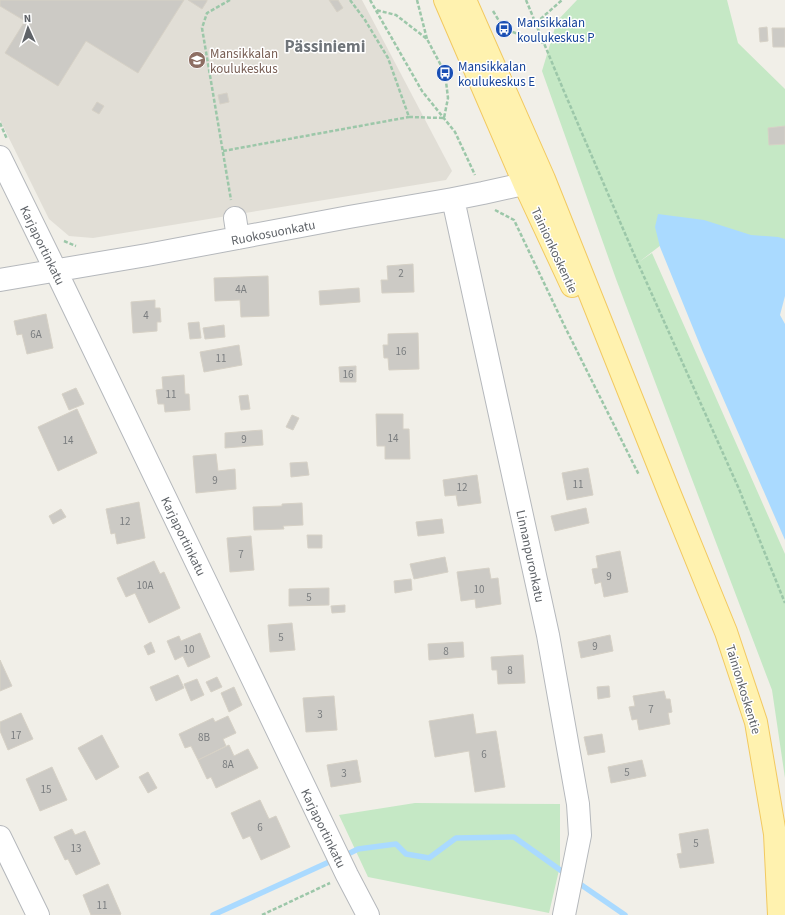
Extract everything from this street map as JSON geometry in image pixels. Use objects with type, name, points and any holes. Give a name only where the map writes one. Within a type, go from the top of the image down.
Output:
[{"type":"main road","name":"Tainionkoskentie","points":[[445,0],[534,181]]},
{"type":"main road","name":"Tainionkoskentie","points":[[464,0],[534,181],[671,497],[726,632],[756,722],[775,834],[779,915]]},
{"type":"street","name":"Karjaportinkatu","points":[[5,150],[56,271],[347,875],[368,915]]},
{"type":"street","name":"Ruokosuonkatu","points":[[0,280],[56,271],[236,228],[349,217],[453,200],[534,181]]},
{"type":"street","name":"Linnanpuronkatu","points":[[453,200],[548,635],[578,804],[580,835],[564,915]]},
{"type":"street","points":[[0,837],[38,915]]},
{"type":"path","points":[[230,0],[207,13],[202,28],[236,228]]},
{"type":"path","points":[[350,0],[366,20],[388,58],[409,117]]},
{"type":"path","points":[[370,0],[422,91],[455,132],[488,207],[514,220],[639,475]]},
{"type":"path","points":[[417,0],[427,39],[445,73],[448,98],[444,118]]},
{"type":"path","points":[[526,0],[633,252],[739,489],[785,603]]},
{"type":"path","points":[[536,23],[562,0]]},
{"type":"path","points":[[492,9],[504,29],[544,44]]},
{"type":"path","points":[[376,10],[396,15],[427,39]]},
{"type":"path","points":[[223,151],[409,117],[444,118]]},
{"type":"path","points":[[0,123],[5,150]]},
{"type":"path","points":[[62,240],[75,246],[83,245]]},
{"type":"path","points":[[262,915],[347,875]]},
{"type":"shaded area","name":"Mansikkalan koulukeskus","points":[[0,0],[362,0],[452,171],[446,180],[93,238],[69,236],[49,219],[0,120]]},
{"type":"green space","points":[[577,0],[727,0],[738,43],[785,89],[785,260],[674,235],[639,262],[652,253],[785,554],[785,778],[772,690],[616,279],[542,71],[557,21]]},
{"type":"green space","points":[[415,803],[560,804],[560,866],[549,913],[368,877],[339,815]]},
{"type":"water","points":[[658,214],[704,220],[751,235],[785,239],[785,296],[780,315],[785,324],[785,540],[702,350],[660,247],[655,227]]},
{"type":"building","points":[[0,0],[184,0],[138,73],[86,41],[58,86],[5,53],[25,21],[0,6]]},
{"type":"building","points":[[188,0],[207,0],[207,1],[202,9]]},
{"type":"building","points":[[329,0],[338,0],[343,8],[337,12]]},
{"type":"building","points":[[767,27],[768,41],[760,42],[759,28]]},
{"type":"building","points":[[772,28],[785,28],[785,47],[773,47]]},
{"type":"building","points":[[227,93],[229,102],[220,104],[218,95]]},
{"type":"building","points":[[97,102],[104,106],[99,114],[92,110]]},
{"type":"building","points":[[785,126],[785,144],[769,145],[768,128]]},
{"type":"building","points":[[413,264],[414,292],[382,293],[381,280],[388,280],[387,266]]},
{"type":"building","points":[[268,276],[269,316],[241,317],[240,300],[215,301],[214,278]]},
{"type":"building","points":[[359,288],[360,302],[320,305],[319,291]]},
{"type":"building","points":[[155,300],[155,308],[160,308],[161,322],[157,322],[157,331],[133,333],[131,302]]},
{"type":"building","points":[[46,314],[53,348],[27,354],[22,334],[17,335],[14,321]]},
{"type":"building","points":[[199,322],[201,338],[190,339],[188,323]]},
{"type":"building","points":[[224,325],[225,337],[205,339],[203,328]]},
{"type":"building","points":[[418,333],[419,369],[389,370],[388,358],[384,358],[383,345],[388,345],[388,334]]},
{"type":"building","points":[[239,345],[242,365],[204,372],[200,352]]},
{"type":"building","points":[[356,366],[356,382],[340,382],[339,367]]},
{"type":"building","points":[[184,375],[185,394],[189,394],[190,410],[165,412],[164,404],[158,404],[156,390],[163,389],[162,377]]},
{"type":"building","points":[[76,388],[84,404],[69,410],[62,394]]},
{"type":"building","points":[[248,395],[250,409],[241,410],[239,396]]},
{"type":"building","points":[[77,409],[97,453],[58,471],[38,427]]},
{"type":"building","points":[[376,414],[403,414],[403,429],[409,429],[410,459],[385,459],[385,446],[377,446]]},
{"type":"building","points":[[292,415],[299,418],[293,430],[286,427]]},
{"type":"building","points":[[262,430],[263,445],[225,448],[225,433]]},
{"type":"building","points":[[216,454],[218,471],[235,469],[236,489],[196,493],[193,456]]},
{"type":"building","points":[[307,462],[309,475],[291,477],[290,463]]},
{"type":"building","points":[[588,468],[593,495],[567,500],[562,473]]},
{"type":"building","points":[[477,475],[481,503],[458,506],[456,495],[445,496],[443,480]]},
{"type":"building","points":[[139,502],[145,538],[117,544],[115,533],[111,534],[106,509]]},
{"type":"building","points":[[302,503],[303,525],[283,526],[284,529],[254,530],[253,507],[282,506],[282,504]]},
{"type":"building","points":[[586,508],[589,523],[555,531],[551,516]]},
{"type":"building","points":[[61,509],[66,517],[53,524],[49,516]]},
{"type":"building","points":[[442,519],[444,533],[418,536],[416,522]]},
{"type":"building","points":[[307,535],[322,535],[322,548],[308,548]]},
{"type":"building","points":[[251,536],[254,570],[230,572],[227,538]]},
{"type":"building","points":[[620,551],[628,592],[604,597],[601,582],[595,584],[592,569],[598,568],[596,556]]},
{"type":"building","points":[[445,557],[448,572],[414,579],[410,564]]},
{"type":"building","points":[[154,561],[160,574],[164,572],[180,608],[149,623],[135,593],[126,597],[117,578]]},
{"type":"building","points":[[489,568],[491,579],[498,578],[501,604],[476,608],[475,599],[461,601],[457,572]]},
{"type":"building","points":[[411,579],[412,590],[395,593],[394,581]]},
{"type":"building","points":[[329,588],[329,605],[289,606],[289,589]]},
{"type":"building","points":[[345,605],[345,612],[332,613],[331,606]]},
{"type":"building","points":[[292,623],[295,650],[270,652],[268,625]]},
{"type":"building","points":[[200,633],[210,657],[188,667],[183,656],[175,660],[167,641],[179,636],[181,641]]},
{"type":"building","points":[[610,635],[613,651],[581,658],[578,642]]},
{"type":"building","points":[[151,642],[155,652],[148,655],[144,646]]},
{"type":"building","points":[[463,642],[464,657],[429,660],[428,644]]},
{"type":"building","points":[[523,655],[525,683],[498,684],[497,670],[492,670],[491,657]]},
{"type":"building","points":[[0,660],[12,686],[0,691]]},
{"type":"building","points":[[178,675],[184,688],[156,701],[150,687]]},
{"type":"building","points":[[217,677],[222,687],[211,692],[206,682]]},
{"type":"building","points":[[197,679],[204,695],[191,701],[184,684]]},
{"type":"building","points":[[609,686],[610,697],[598,699],[597,687]]},
{"type":"building","points":[[234,687],[242,705],[229,712],[221,693]]},
{"type":"building","points":[[664,691],[666,699],[670,699],[672,712],[668,713],[670,724],[639,730],[637,719],[632,720],[629,707],[635,706],[633,696]]},
{"type":"building","points":[[334,696],[337,730],[306,732],[303,698]]},
{"type":"building","points":[[21,713],[33,739],[8,750],[0,731],[0,722]]},
{"type":"building","points":[[473,714],[476,734],[496,731],[505,787],[475,792],[469,751],[435,757],[429,721]]},
{"type":"building","points":[[228,716],[236,733],[223,739],[226,746],[198,760],[191,746],[185,748],[179,734],[213,718],[215,722]]},
{"type":"building","points":[[602,734],[605,752],[588,755],[584,737]]},
{"type":"building","points":[[102,735],[119,767],[96,780],[78,748]]},
{"type":"building","points":[[229,745],[234,756],[248,749],[258,768],[216,788],[211,777],[207,779],[198,760]]},
{"type":"building","points":[[357,760],[361,782],[331,787],[327,765]]},
{"type":"building","points":[[642,760],[646,776],[611,783],[608,767]]},
{"type":"building","points":[[52,767],[67,800],[40,811],[26,779]]},
{"type":"building","points":[[148,772],[157,788],[148,793],[139,777]]},
{"type":"building","points":[[260,800],[269,819],[276,816],[290,847],[261,860],[250,836],[243,839],[231,813]]},
{"type":"building","points":[[72,829],[75,835],[85,831],[100,864],[76,875],[68,859],[65,860],[54,837]]},
{"type":"building","points":[[708,829],[714,863],[680,868],[677,854],[682,853],[679,834]]},
{"type":"building","points":[[108,884],[121,914],[91,915],[83,895]]},
{"type":"waterway","points":[[348,854],[358,849],[396,844],[406,854],[429,858],[456,838],[514,837],[563,872]]},
{"type":"waterway","points":[[213,915],[329,862]]},
{"type":"waterway","points":[[580,884],[625,915]]},
{"type":"place","name":"Mansikkalan koulukeskus P","points":[[504,29]]},
{"type":"place","name":"Mansikkalan koulukeskus","points":[[197,60]]},
{"type":"place","name":"Mansikkalan koulukeskus E","points":[[445,73]]},
{"type":"district","name":"Pässiniemi","points":[[325,46]]}]
